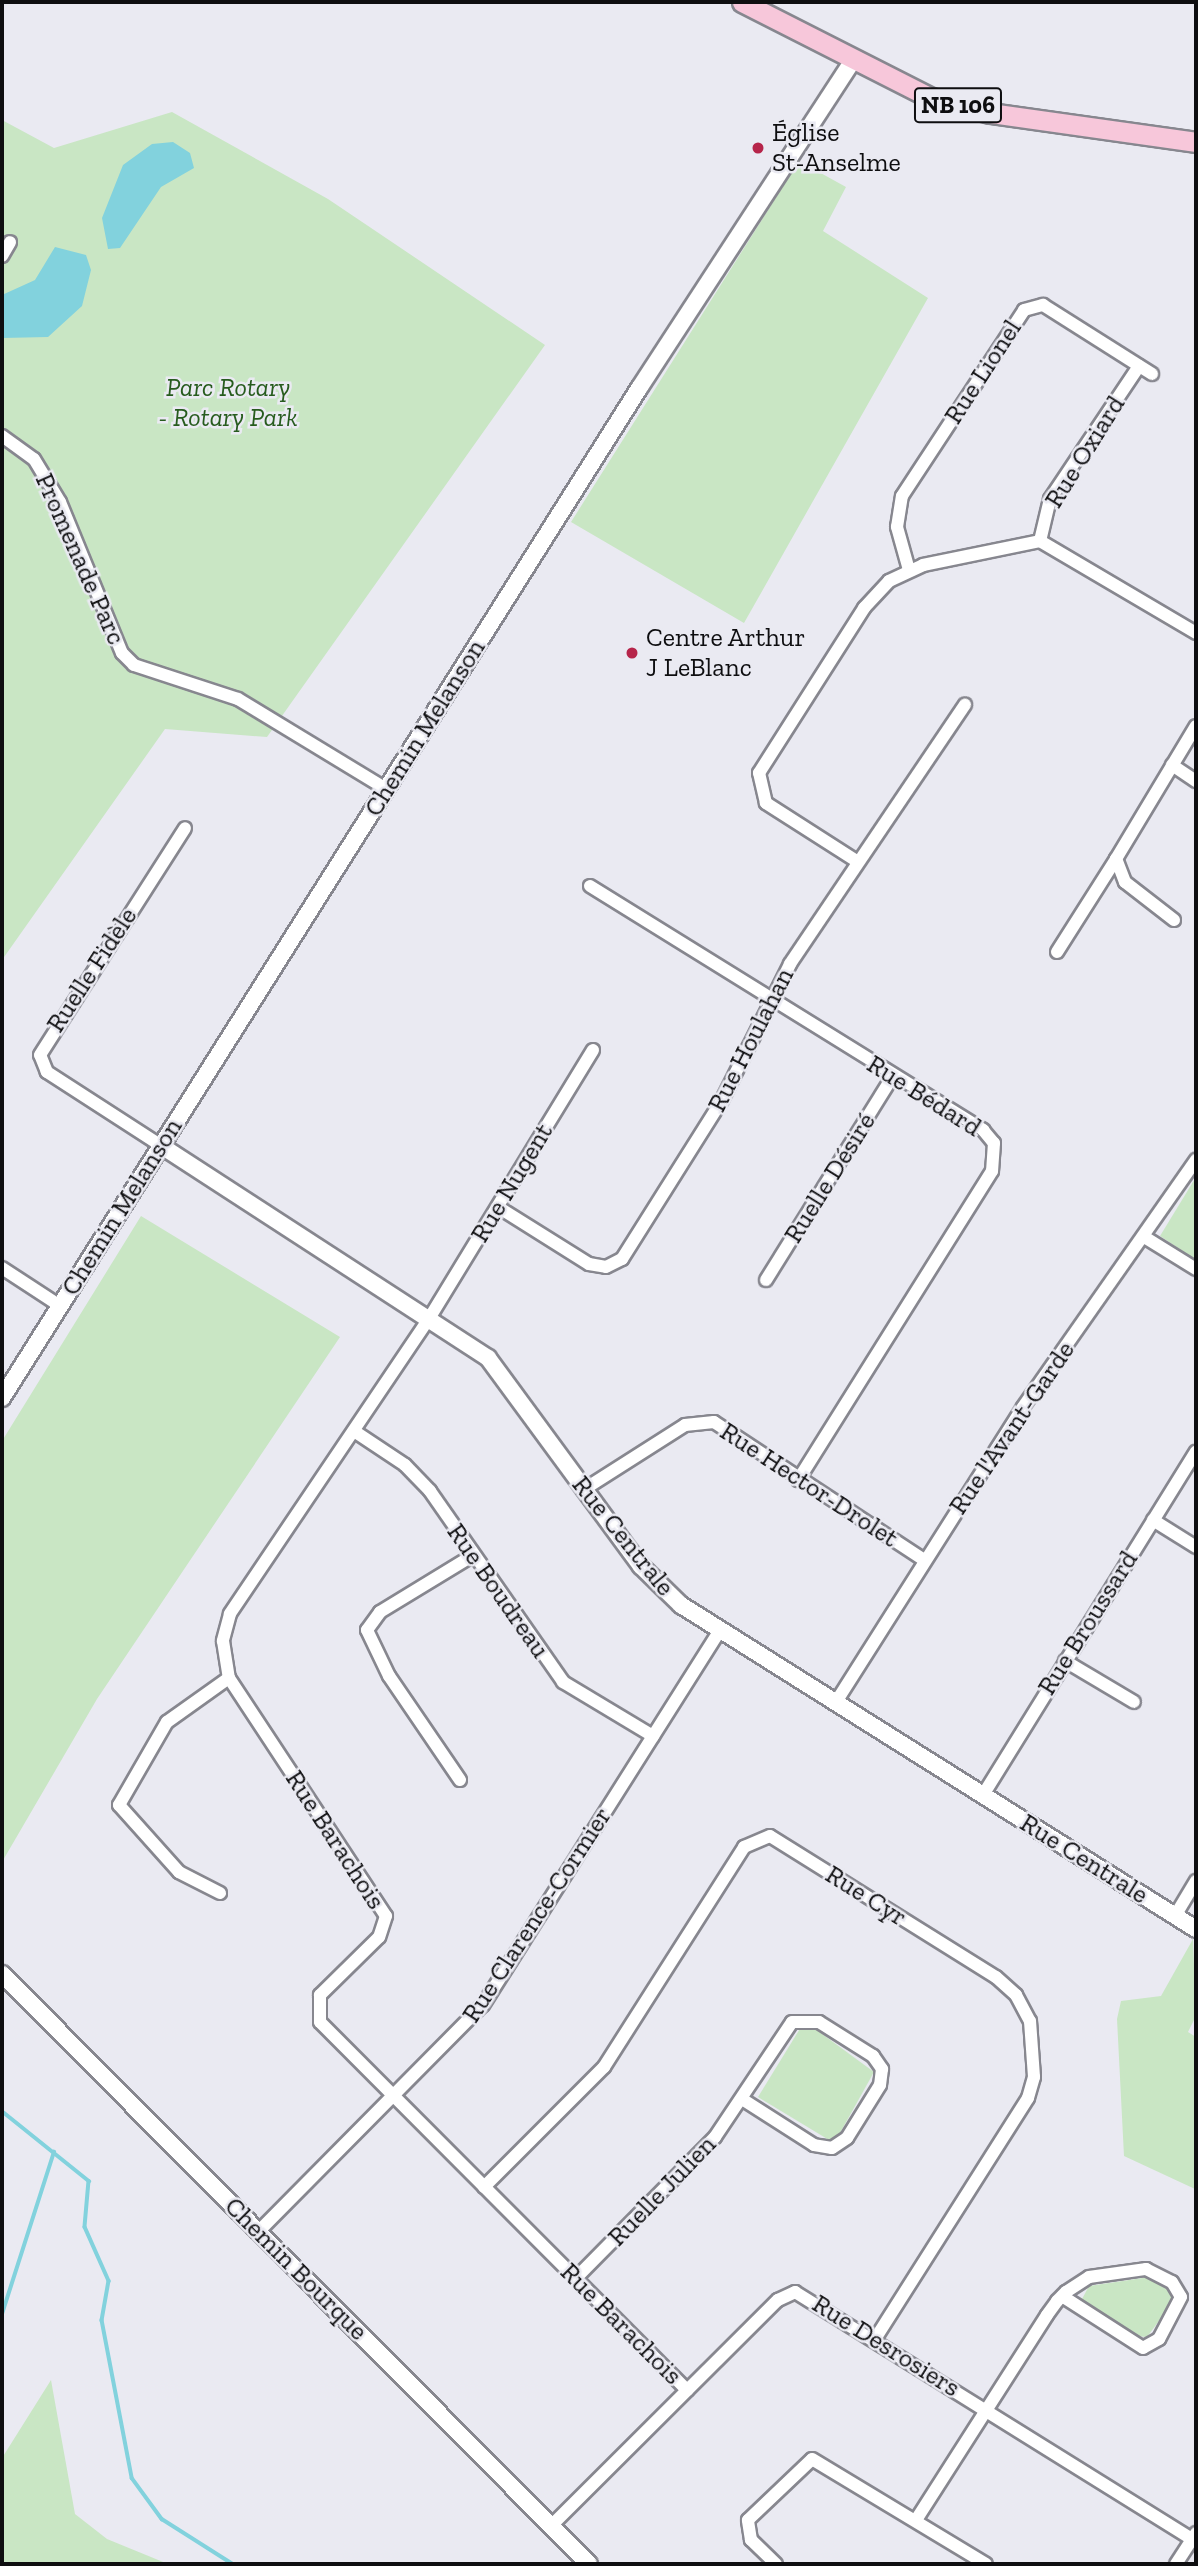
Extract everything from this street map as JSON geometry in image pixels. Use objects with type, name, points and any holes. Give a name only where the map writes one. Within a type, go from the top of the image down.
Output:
[{"type":"main road","name":"NB 106","points":[[742,2],[931,98],[990,113],[1196,142]]},
{"type":"street","name":"Chemin Melanson","points":[[2,1398],[386,789],[853,60]]},
{"type":"street","points":[[2,256],[10,242]]},
{"type":"street","name":"Rue Lionel","points":[[909,570],[897,527],[902,496],[1024,310],[1043,305],[1152,374]]},
{"type":"street","name":"Rue Oxiard","points":[[1040,541],[1050,499],[1139,366]]},
{"type":"street","name":"Promenade Parc","points":[[2,436],[34,459],[60,502],[122,653],[134,665],[238,699],[386,789]]},
{"type":"street","points":[[855,860],[766,803],[759,773],[864,608],[909,570],[1040,541],[1196,633]]},
{"type":"street","name":"Rue Houlahan","points":[[498,1207],[589,1264],[613,1266],[722,1100],[770,999],[855,860],[965,705]]},
{"type":"street","points":[[1057,952],[1196,726]]},
{"type":"street","points":[[1172,765],[1196,780]]},
{"type":"street","name":"Ruelle Fidèle","points":[[160,1145],[47,1072],[40,1055],[185,828]]},
{"type":"street","points":[[1116,859],[1125,882],[1174,920]]},
{"type":"street","name":"Rue Bédard","points":[[590,886],[983,1130],[997,1156],[798,1480]]},
{"type":"street","name":"Rue Nugent","points":[[430,1317],[593,1050]]},
{"type":"street","name":"Ruelle Désiré","points":[[766,1280],[893,1076]]},
{"type":"street","name":"Rue Centrale","points":[[160,1145],[430,1317],[488,1359],[523,1398],[583,1490],[658,1588],[720,1630],[1196,1929]]},
{"type":"street","name":"Rue l'Avant-Garde","points":[[836,1702],[924,1560],[1146,1238],[1196,1160]]},
{"type":"street","points":[[1146,1238],[1196,1269]]},
{"type":"street","points":[[2,1268],[60,1306]]},
{"type":"street","name":"Rue Barachois","points":[[430,1317],[230,1614],[223,1641],[229,1678],[384,1912],[381,1934],[324,1990],[316,2008],[324,2026],[687,2390]]},
{"type":"street","name":"Rue Hector-Drolet","points":[[583,1490],[685,1425],[714,1422],[798,1480],[924,1560]]},
{"type":"street","name":"Rue Boudreau","points":[[354,1431],[405,1465],[430,1491],[470,1557],[563,1682],[653,1736]]},
{"type":"street","name":"Rue Broussard","points":[[983,1795],[1196,1452]]},
{"type":"street","points":[[1153,1520],[1196,1547]]},
{"type":"street","points":[[460,1780],[389,1676],[367,1630],[380,1612],[470,1557]]},
{"type":"street","name":"Rue Clarence-Cormier","points":[[259,2231],[483,2005],[720,1630]]},
{"type":"street","points":[[1065,1661],[1134,1702]]},
{"type":"street","points":[[220,1893],[179,1872],[119,1805],[167,1721],[229,1678]]},
{"type":"street","name":"Rue Cyr","points":[[484,2187],[604,2067],[744,1847],[770,1836],[996,1977],[1016,1995],[1030,2021],[1034,2072],[1029,2095],[875,2339]]},
{"type":"street","points":[[1175,1916],[1196,1881]]},
{"type":"street","name":"Chemin Bourque","points":[[2,1974],[589,2564]]},
{"type":"street","name":"Ruelle Julien","points":[[576,2278],[701,2154],[742,2099],[786,2028],[800,2018],[819,2022],[873,2056],[882,2069],[880,2085],[847,2138],[832,2148],[814,2144],[742,2099]]},
{"type":"street","points":[[916,2520],[1062,2296],[1090,2277],[1143,2269],[1172,2282],[1181,2297],[1159,2339],[1143,2348],[1062,2296]]},
{"type":"street","name":"Rue Desrosiers","points":[[552,2525],[687,2390],[791,2292],[875,2339],[1194,2536]]},
{"type":"street","points":[[776,2564],[751,2540],[748,2520],[808,2460],[825,2463],[986,2564]]},
{"type":"street","points":[[1176,2564],[1194,2536]]},
{"type":"green space","name":"Parc Rotary - Rotary Park","points":[[172,112],[328,199],[545,345],[267,737],[165,729],[2,960],[2,120],[54,148]]},
{"type":"green space","points":[[799,161],[846,187],[823,231],[928,298],[744,623],[571,522]]},
{"type":"green space","points":[[1196,1177],[1196,1260],[1160,1236]]},
{"type":"green space","points":[[141,1216],[340,1337],[97,1699],[2,1862],[2,1441]]},
{"type":"green space","points":[[1193,1939],[1196,2016],[1188,2032],[1196,2037],[1195,2189],[1124,2156],[1117,2019],[1121,2001],[1161,1996]]},
{"type":"green space","points":[[801,2027],[814,2028],[874,2072],[840,2133],[829,2140],[758,2097]]},
{"type":"green space","points":[[1149,2277],[1169,2289],[1173,2302],[1147,2337],[1134,2336],[1082,2299],[1089,2286]]},
{"type":"green space","points":[[51,2380],[75,2514],[107,2539],[168,2564],[2,2564],[2,2458]]},
{"type":"water","points":[[173,142],[190,153],[194,168],[161,187],[120,248],[108,249],[102,218],[123,165],[152,144]]},
{"type":"water","points":[[55,247],[86,255],[91,270],[82,306],[48,337],[2,338],[2,295],[35,280]]},
{"type":"waterway","points":[[2,2111],[89,2181],[85,2227],[109,2281],[102,2320],[132,2478],[162,2519],[233,2564]]},
{"type":"waterway","points":[[2,2314],[54,2152]]},
{"type":"place","name":"Église St-Anselme","points":[[758,148]]},
{"type":"place","name":"Centre Arthur J LeBlanc","points":[[632,653]]}]
